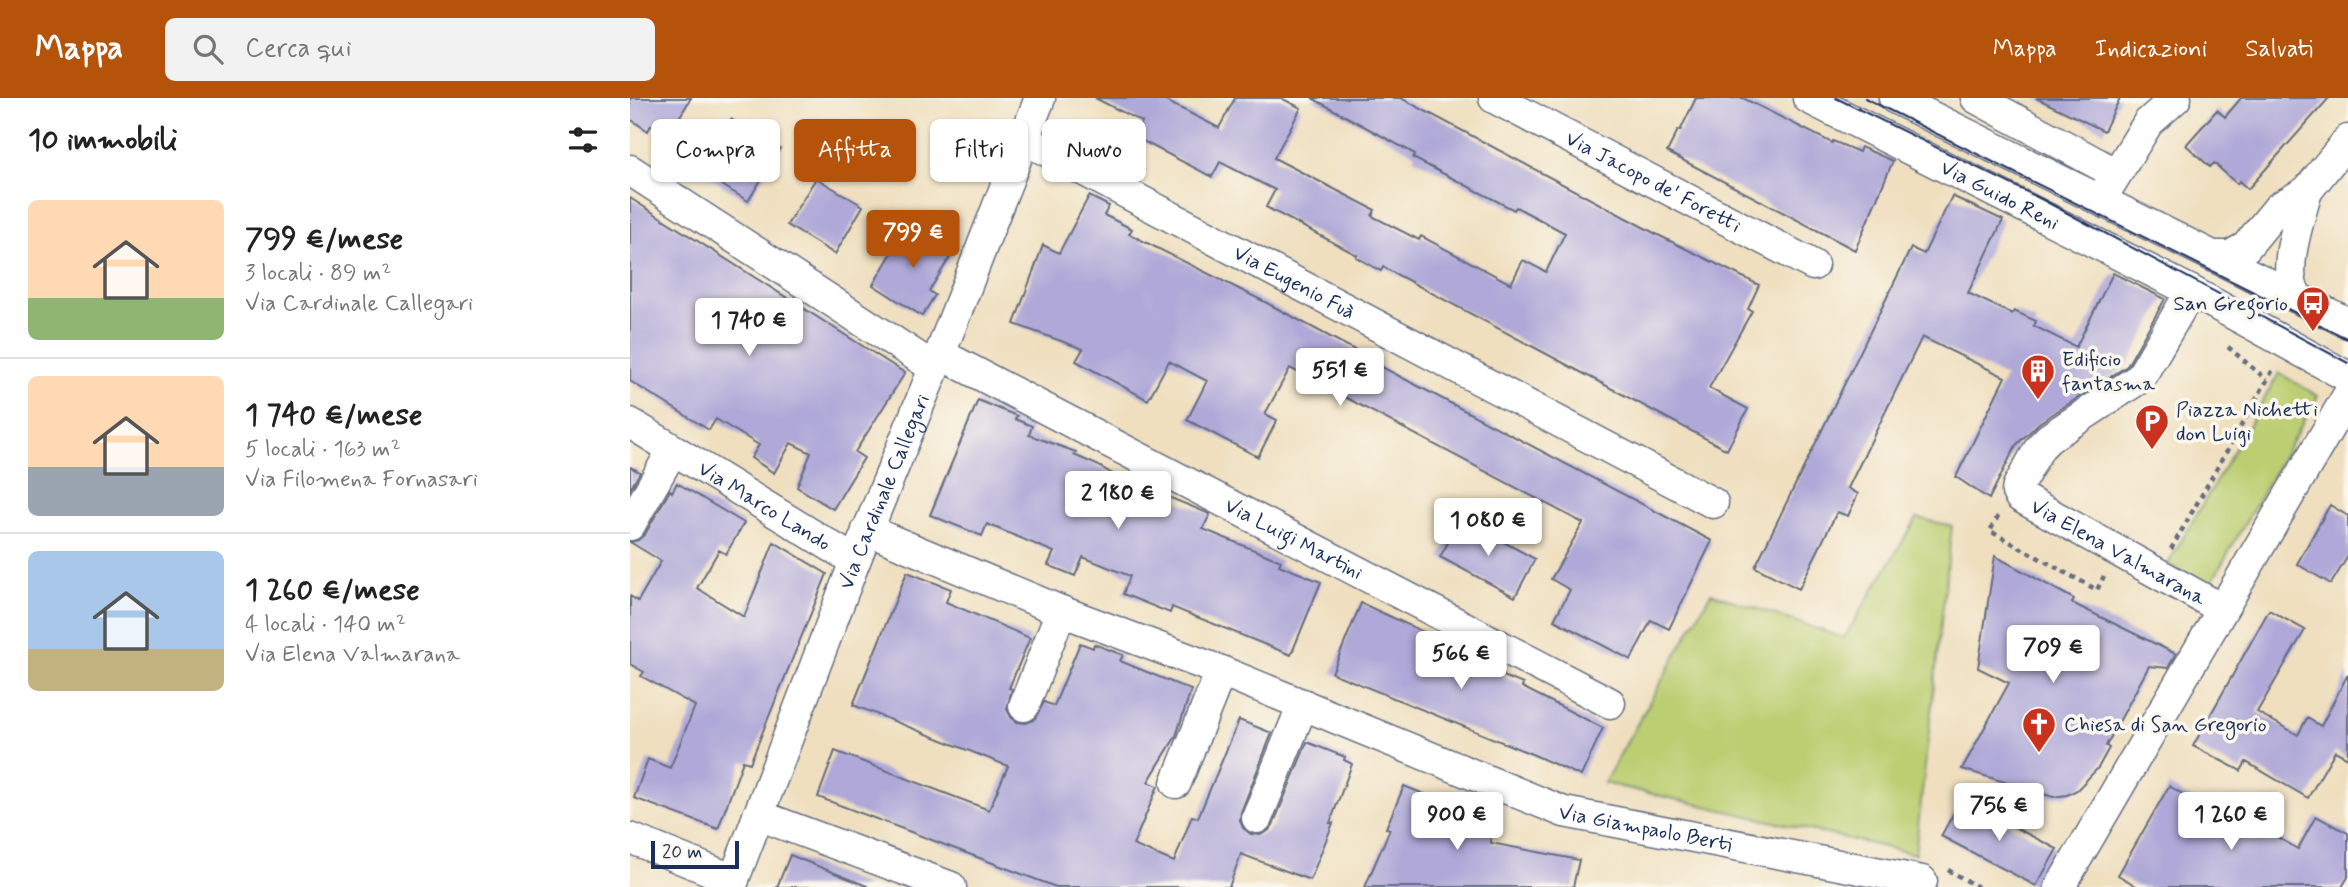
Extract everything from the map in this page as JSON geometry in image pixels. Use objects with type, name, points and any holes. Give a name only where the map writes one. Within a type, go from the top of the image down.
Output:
[{"type":"street","name":"Via Cardinale Callegari","points":[[1028,129],[1040,98]]},
{"type":"street","name":"Via Jacopo de' Foretti","points":[[1494,98],[1813,265]]},
{"type":"street","name":"Via Guido Reni","points":[[1808,98],[2191,291],[2348,377]]},
{"type":"street","points":[[1976,98],[2115,173]]},
{"type":"street","points":[[2101,201],[2115,173],[2148,123],[2176,98]]},
{"type":"street","name":"Via Guido Reni","points":[[1904,100],[2348,323]]},
{"type":"street","points":[[2214,256],[2239,253],[2278,208],[2307,191],[2348,140]]},
{"type":"street","name":"Via Eugenio Fuà","points":[[1028,141],[1713,503]]},
{"type":"street","name":"Via Luigi Martini","points":[[630,170],[937,361],[1610,703]]},
{"type":"street","name":"Via Cardinale Callegari","points":[[733,883],[867,530],[1007,182]]},
{"type":"street","points":[[2299,298],[2291,286],[2290,264],[2307,191]]},
{"type":"street","points":[[2017,492],[2040,447],[2049,438],[2140,378],[2191,291]]},
{"type":"street","name":"Via Elena Valmarana","points":[[2060,887],[2348,396]]},
{"type":"street","name":"Via Marco Lando","points":[[630,424],[855,561]]},
{"type":"street","points":[[630,525],[673,450]]},
{"type":"street","name":"Via Elena Valmarana","points":[[2017,492],[2029,502],[2222,609]]},
{"type":"street","name":"Via Giampaolo Berti","points":[[867,530],[1061,611],[1221,671],[1564,812],[1922,881]]},
{"type":"street","points":[[1024,706],[1061,611]]},
{"type":"street","points":[[1175,783],[1221,671]]},
{"type":"street","points":[[1257,818],[1303,704]]},
{"type":"street","points":[[758,814],[951,887]]},
{"type":"street","points":[[630,838],[733,883]]},
{"type":"path","points":[[2236,341],[2226,345],[2267,380]]},
{"type":"path","points":[[2171,550],[2272,371]]},
{"type":"path","points":[[2017,492],[2011,493],[1990,531],[2097,590],[2106,572]]},
{"type":"green space","points":[[2279,373],[2318,396],[2208,588],[2168,564]]},
{"type":"green space","points":[[1917,518],[1952,526],[1915,854],[1604,783],[1711,593],[1844,638]]},
{"type":"building","points":[[630,98],[691,98],[678,119],[651,119],[648,131],[630,119]]},
{"type":"building","points":[[1095,98],[1160,98],[1219,128],[1235,98],[1281,98],[1301,108],[1274,158],[1375,210],[1372,216],[1419,240],[1421,236],[1511,284],[1523,260],[1546,272],[1565,233],[1413,158],[1415,154],[1312,98],[1401,98],[1658,235],[1759,285],[1748,309],[1752,311],[1709,388],[1748,409],[1727,450],[1383,267],[1381,271],[1356,257],[1357,255],[1266,207],[1275,190],[1220,162],[1212,177],[1146,143],[1146,119],[1136,119]]},
{"type":"building","points":[[1696,98],[1743,98],[1832,143],[1833,141],[1859,152],[1861,147],[1893,161],[1855,250],[1667,152]]},
{"type":"building","points":[[2036,98],[2120,98],[2104,131]]},
{"type":"building","points":[[2241,98],[2329,98],[2248,189],[2239,181],[2237,184],[2214,163],[2210,167],[2186,145],[2217,110],[2225,117]]},
{"type":"building","points":[[717,182],[760,182],[748,201]]},
{"type":"building","points":[[814,182],[823,182],[863,206],[835,254],[787,225]]},
{"type":"building","points":[[1089,196],[1109,206],[1104,215],[1132,229],[1129,234],[1265,302],[1379,363],[1378,365],[1712,541],[1669,629],[1651,620],[1631,660],[1554,620],[1570,590],[1551,579],[1583,523],[1290,368],[1265,414],[1277,420],[1258,457],[1187,420],[1207,381],[1169,361],[1148,400],[1076,361],[1083,349],[1014,324],[1043,245],[1059,253]]},
{"type":"building","name":"Edificio fantasma","points":[[1952,196],[2003,220],[1968,293],[2012,314],[2014,311],[2036,321],[2034,326],[2076,347],[2113,273],[2165,299],[2127,366],[2039,423],[2016,445],[1989,499],[1956,477],[2005,377],[1922,337],[1848,488],[1858,494],[1848,516],[1837,512],[1799,589],[1755,567],[1911,248],[1924,254]]},
{"type":"building","points":[[630,198],[905,373],[855,452],[864,458],[833,509],[797,487],[811,453],[791,443],[774,473],[751,458],[759,445],[716,419],[709,430],[630,381]]},
{"type":"building","points":[[908,225],[952,254],[929,291],[935,295],[922,316],[873,285]]},
{"type":"building","points":[[978,400],[1017,416],[1015,419],[1032,426],[1029,435],[1076,452],[1074,455],[1147,494],[1149,489],[1210,514],[1203,529],[1281,561],[1279,565],[1321,582],[1291,655],[1172,607],[1170,613],[1123,594],[1130,576],[1083,557],[1075,576],[1048,565],[1054,552],[987,524],[982,536],[930,515]]},
{"type":"building","points":[[630,467],[640,472],[630,490]]},
{"type":"building","points":[[677,483],[744,523],[726,554],[719,550],[697,588],[744,617],[774,542],[827,574],[750,763],[743,761],[718,829],[634,798],[648,759],[670,768],[695,706],[641,676],[644,672],[630,664],[630,596],[638,601],[661,561],[630,542],[645,534],[670,490],[672,492]]},
{"type":"building","points":[[2330,505],[2348,516],[2348,556],[2331,584],[2297,564]]},
{"type":"building","points":[[1461,519],[1535,559],[1515,597],[1440,557]]},
{"type":"building","points":[[1995,556],[2074,599],[2072,603],[2176,654],[2168,668],[2149,666],[2106,746],[2109,748],[2098,768],[2077,790],[2067,795],[2053,797],[1962,769],[2009,683],[1978,668]]},
{"type":"building","points":[[907,572],[951,589],[946,602],[1030,638],[1009,688],[1012,689],[1007,709],[1017,722],[1034,720],[1044,702],[1054,706],[1080,643],[1093,648],[1094,644],[1123,655],[1120,661],[1191,690],[1176,736],[1148,782],[1158,786],[1133,845],[1174,862],[1192,816],[1198,818],[1239,720],[1272,733],[1241,812],[1243,828],[1251,834],[1260,835],[1273,825],[1307,742],[1345,757],[1344,760],[1352,764],[1330,823],[1333,823],[1310,880],[1241,854],[1229,887],[1056,887],[818,797],[835,751],[989,810],[1008,766],[853,705]]},
{"type":"building","points":[[1361,603],[1430,635],[1428,639],[1451,649],[1450,651],[1504,673],[1503,676],[1523,684],[1522,687],[1603,728],[1581,776],[1332,673]]},
{"type":"building","points":[[2269,610],[2305,630],[2257,712],[2298,735],[2307,718],[2321,726],[2348,674],[2348,758],[2335,751],[2308,798],[2246,762],[2241,771],[2193,746]]},
{"type":"building","points":[[1404,786],[1454,806],[1452,809],[1490,823],[1491,843],[1579,860],[1573,887],[1365,887],[1390,829],[1386,828]]},
{"type":"building","points":[[2169,786],[2240,826],[2244,818],[2298,849],[2316,816],[2348,833],[2348,877],[2342,887],[2138,887],[2118,875]]},
{"type":"building","points":[[1961,800],[2057,849],[2036,886],[1941,836]]},
{"type":"building","points":[[790,855],[867,886],[867,887],[777,887]]},
{"type":"tram line","points":[[1836,98],[2043,200],[2348,363]]},
{"type":"tram line","points":[[1865,98],[2348,339]]},
{"type":"place","name":"San Gregorio","points":[[2313,333]]},
{"type":"place","name":"Edificio fantasma","points":[[2038,401]]},
{"type":"place","name":"Piazza Nichetti don Luigi","points":[[2152,451]]},
{"type":"place","name":"Chiesa di San Gregorio","points":[[2039,754]]}]
